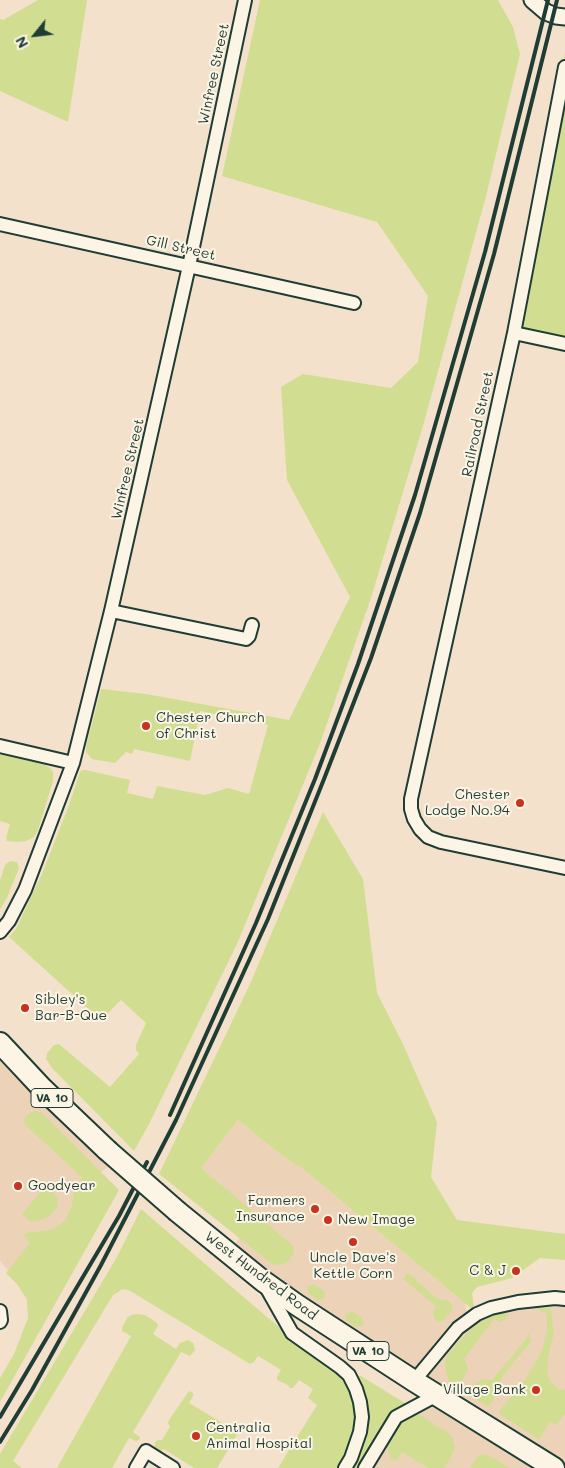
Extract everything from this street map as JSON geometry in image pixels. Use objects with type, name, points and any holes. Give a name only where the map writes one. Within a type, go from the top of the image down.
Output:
[{"type":"main road","name":"West Hundred Road","points":[[0,1043],[42,1088],[107,1150],[178,1212],[263,1281],[414,1381],[554,1468]]},
{"type":"street","name":"Winfree Street","points":[[0,932],[9,921],[25,890],[73,763],[112,611],[190,266],[245,0]]},
{"type":"street","points":[[532,0],[546,12],[565,17]]},
{"type":"street","name":"Railroad Street","points":[[565,68],[514,333],[411,799],[413,814],[420,829],[428,837],[441,842],[565,868]]},
{"type":"street","name":"Gill Street","points":[[0,224],[354,303]]},
{"type":"street","points":[[514,333],[565,344]]},
{"type":"street","points":[[112,611],[246,639],[249,636],[252,625]]},
{"type":"street","points":[[0,746],[73,763]]},
{"type":"street","points":[[263,1281],[292,1333],[340,1366],[349,1376],[356,1389],[362,1416],[360,1432],[353,1453],[345,1468]]},
{"type":"street","points":[[414,1381],[458,1328],[477,1314],[491,1308],[518,1302],[555,1298],[565,1299]]},
{"type":"street","points":[[0,1311],[0,1322]]},
{"type":"street","points":[[365,1468],[396,1417],[437,1395]]},
{"type":"street","points":[[136,1468],[146,1451],[173,1468]]},
{"type":"shaded area","points":[[0,1043],[117,1160],[83,1186],[73,1217],[16,1280],[0,1261]]},
{"type":"shaded area","points":[[238,1120],[285,1158],[302,1168],[465,1303],[468,1320],[477,1315],[565,1299],[565,1468],[366,1468],[392,1421],[437,1396],[229,1252],[247,1228],[201,1168]]},
{"type":"green space","points":[[38,0],[87,0],[68,122],[0,91],[0,19],[3,20]]},
{"type":"green space","points":[[260,0],[498,0],[513,27],[520,54],[486,196],[423,426],[370,601],[319,746],[237,944],[134,1151],[52,1068],[46,1059],[47,1053],[54,1045],[59,1044],[110,1087],[139,1054],[136,1050],[136,1045],[146,1023],[121,1000],[107,1014],[102,1016],[94,1014],[9,937],[16,929],[42,874],[82,770],[130,780],[127,793],[153,799],[157,786],[205,795],[228,788],[249,794],[268,725],[200,711],[190,761],[134,749],[132,754],[126,752],[115,763],[92,759],[86,752],[86,747],[101,689],[146,694],[289,720],[350,597],[287,480],[281,387],[303,374],[391,388],[418,362],[428,296],[377,222],[222,176]]},
{"type":"green space","points":[[565,52],[565,344],[521,335]]},
{"type":"green space","points":[[0,751],[45,765],[53,772],[53,781],[38,830],[34,837],[26,841],[7,841],[6,838],[10,824],[0,821]]},
{"type":"green space","points":[[323,812],[363,879],[377,993],[403,1044],[437,1122],[431,1177],[457,1220],[565,1234],[565,1260],[540,1258],[512,1278],[477,1287],[472,1293],[474,1307],[472,1309],[303,1169],[285,1158],[238,1120],[201,1168],[290,1243],[294,1252],[286,1263],[272,1264],[159,1174],[250,984]]},
{"type":"green space","points":[[10,861],[17,862],[19,868],[7,898],[0,909],[0,881],[5,865]]},
{"type":"green space","points":[[36,1111],[42,1113],[119,1190],[0,1402],[0,1378],[14,1354],[28,1318],[27,1300],[17,1284],[6,1273],[30,1243],[24,1236],[26,1233],[49,1230],[65,1220],[72,1206],[74,1189],[83,1178],[25,1125],[24,1119],[26,1116]]},
{"type":"green space","points":[[49,1187],[58,1199],[57,1208],[49,1216],[41,1220],[30,1221],[22,1214],[44,1188],[47,1190]]},
{"type":"green space","points":[[141,1209],[274,1323],[340,1375],[352,1395],[357,1419],[350,1445],[337,1468],[278,1468],[317,1405],[308,1398],[313,1389],[299,1380],[293,1388],[290,1388],[288,1385],[277,1380],[281,1370],[258,1356],[250,1364],[132,1292],[123,1289],[113,1295],[13,1461],[22,1468],[0,1468],[0,1454],[117,1257]]},
{"type":"green space","points":[[408,1273],[434,1296],[440,1300],[448,1300],[452,1304],[452,1310],[443,1321],[439,1322],[434,1318],[433,1312],[436,1306],[403,1279]]},
{"type":"green space","points":[[313,1284],[323,1290],[325,1293],[324,1299],[318,1300],[308,1293],[307,1287]]},
{"type":"green space","points":[[536,1308],[549,1308],[551,1310],[554,1333],[548,1357],[547,1373],[550,1381],[557,1388],[565,1390],[565,1414],[556,1425],[550,1422],[539,1439],[499,1414],[525,1380],[542,1351],[547,1330],[547,1317],[546,1313]]},
{"type":"green space","points":[[352,1311],[361,1317],[364,1323],[362,1325],[356,1327],[346,1320],[346,1314]]},
{"type":"green space","points":[[508,1313],[509,1316],[503,1321],[500,1322],[494,1319],[464,1359],[468,1369],[463,1379],[455,1386],[449,1382],[445,1363],[447,1356],[463,1337],[474,1326],[486,1319]]},
{"type":"green space","points":[[137,1314],[145,1315],[157,1323],[158,1326],[153,1334],[176,1349],[180,1343],[188,1340],[193,1343],[195,1350],[190,1356],[181,1352],[133,1432],[140,1437],[139,1440],[136,1441],[129,1438],[112,1468],[57,1468],[131,1336],[122,1331],[127,1318]]},
{"type":"green space","points":[[529,1333],[531,1340],[503,1375],[492,1403],[487,1406],[471,1396],[469,1393],[474,1384],[483,1379],[492,1380]]},
{"type":"green space","points":[[358,1376],[361,1376],[408,1405],[398,1408],[389,1416],[357,1468],[351,1468],[359,1455],[366,1429],[363,1391]]},
{"type":"green space","points":[[189,1391],[193,1393],[193,1396],[189,1403],[231,1428],[238,1422],[241,1425],[217,1468],[194,1468],[164,1449],[159,1452],[155,1447],[155,1442],[162,1440],[170,1427],[169,1420]]},
{"type":"green space","points":[[412,1413],[417,1413],[452,1437],[455,1447],[444,1468],[428,1468],[402,1452],[396,1461],[391,1458],[386,1442],[396,1423]]},
{"type":"green space","points":[[483,1454],[510,1468],[470,1468],[477,1457]]},
{"type":"railway","points":[[170,1115],[256,923],[315,779],[358,664],[415,495],[485,252],[548,0]]},
{"type":"railway","points":[[0,1442],[32,1390],[101,1265],[176,1120],[268,919],[371,658],[420,513],[494,254],[557,0]]},
{"type":"railway","points":[[0,1417],[119,1216],[147,1162]]},
{"type":"place","name":"Chester Church of Christ","points":[[146,726]]},
{"type":"place","name":"Chester Lodge No.94","points":[[520,803]]},
{"type":"place","name":"Sibley's Bar-B-Que","points":[[25,1008]]},
{"type":"place","name":"Goodyear","points":[[18,1186]]},
{"type":"place","name":"Farmers Insurance","points":[[315,1209]]},
{"type":"place","name":"New Image","points":[[328,1220]]},
{"type":"place","name":"Uncle Dave's Kettle Corn","points":[[353,1242]]},
{"type":"place","name":"C & J","points":[[516,1271]]},
{"type":"place","name":"Village Bank","points":[[536,1390]]},
{"type":"place","name":"Centralia Animal Hospital","points":[[196,1436]]}]
